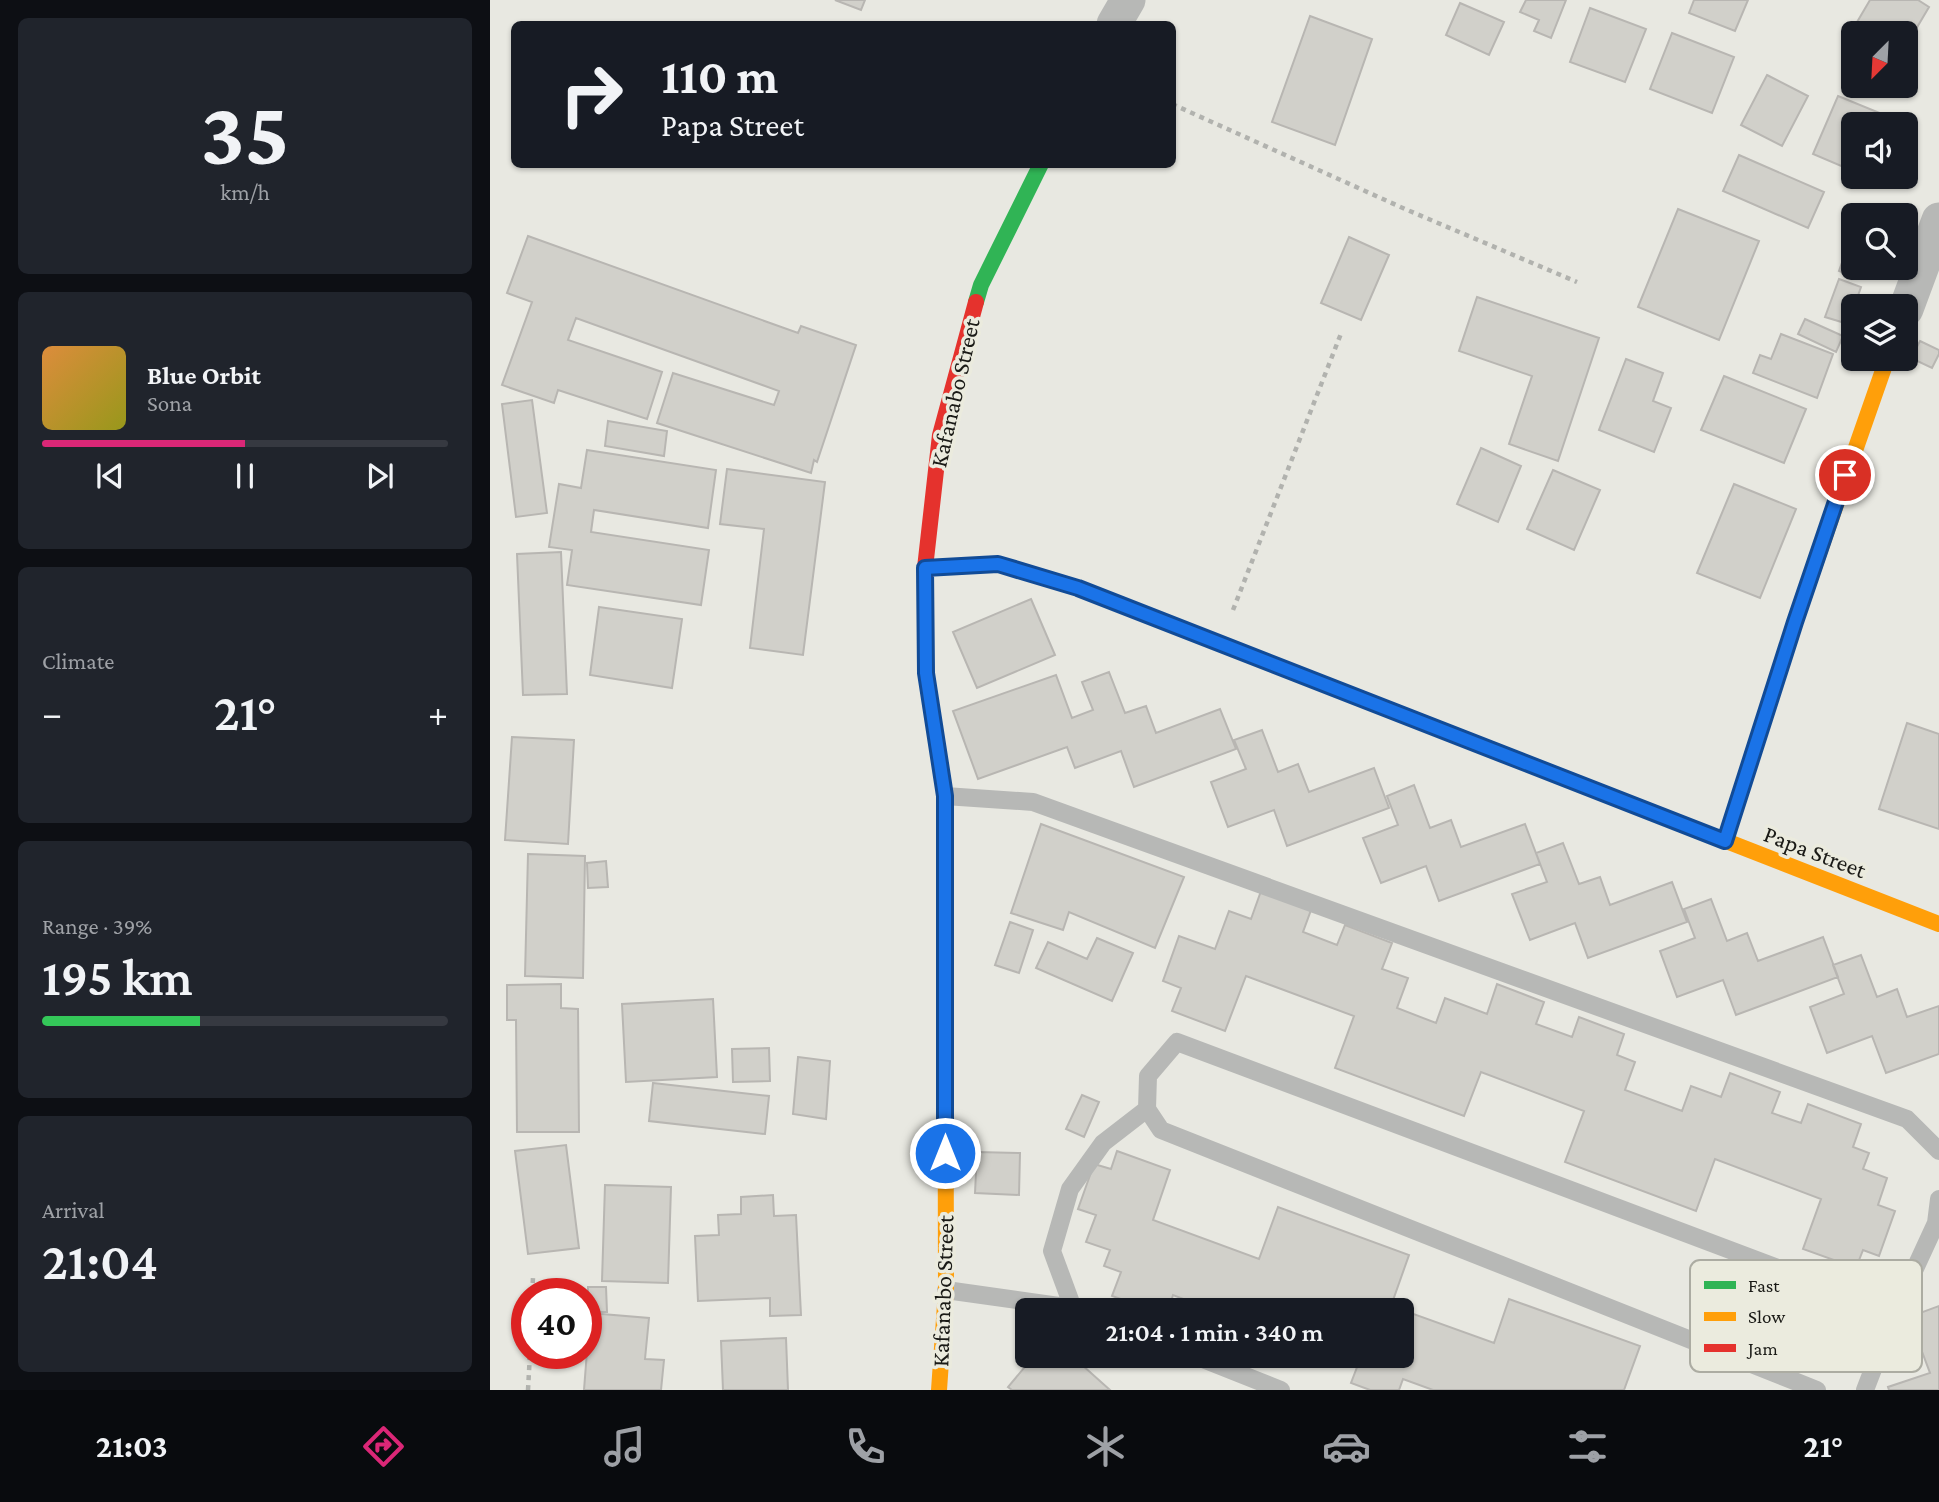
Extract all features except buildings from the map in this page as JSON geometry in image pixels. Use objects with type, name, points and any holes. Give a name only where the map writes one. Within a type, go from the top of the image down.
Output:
[{"type":"street","points":[[1116,21],[1128,0]]},
{"type":"street","name":"Kafanabo Street","points":[[939,1390],[946,1290],[945,796],[926,673],[925,568],[940,435],[981,285],[1039,168]]},
{"type":"street","points":[[1912,294],[1939,220]]},
{"type":"street","points":[[1725,841],[1795,622],[1883,371]]},
{"type":"street","name":"Papa Street","points":[[925,568],[998,564],[1078,588],[1939,924]]},
{"type":"lane","points":[[945,796],[1033,802],[1908,1119],[1939,1151]]},
{"type":"lane","points":[[1690,1340],[1161,1130],[1147,1109],[1147,1076],[1177,1042],[1757,1260]]},
{"type":"lane","points":[[1071,1298],[1052,1251],[1070,1189],[1103,1143],[1147,1109]]},
{"type":"lane","points":[[1919,1260],[1936,1223],[1939,1199]]},
{"type":"lane","points":[[946,1290],[1015,1301]]},
{"type":"lane","points":[[1225,1368],[1281,1390]]},
{"type":"lane","points":[[1772,1372],[1817,1390]]},
{"type":"lane","points":[[1866,1390],[1873,1372]]},
{"type":"path","points":[[1176,106],[1405,209],[1577,282]]},
{"type":"path","points":[[1220,644],[1342,331]]},
{"type":"path","points":[[528,1390],[529,1369]]},
{"type":"traffic: fast","points":[[976,302],[981,285],[1039,168]]},
{"type":"traffic: slow","points":[[1725,841],[1795,622],[1883,371]]},
{"type":"traffic: slow","points":[[1434,727],[1939,924]]},
{"type":"traffic: slow","points":[[939,1390],[946,1290],[945,818]]},
{"type":"traffic: jam","points":[[945,818],[945,796],[926,673],[925,568],[940,435],[976,302]]},
{"type":"traffic: jam","points":[[925,568],[998,564],[1078,588],[1434,727]]},
{"type":"route","points":[[945,1153],[945,796],[926,673],[925,568],[998,564],[1078,588],[1725,841],[1845,475]]}]
